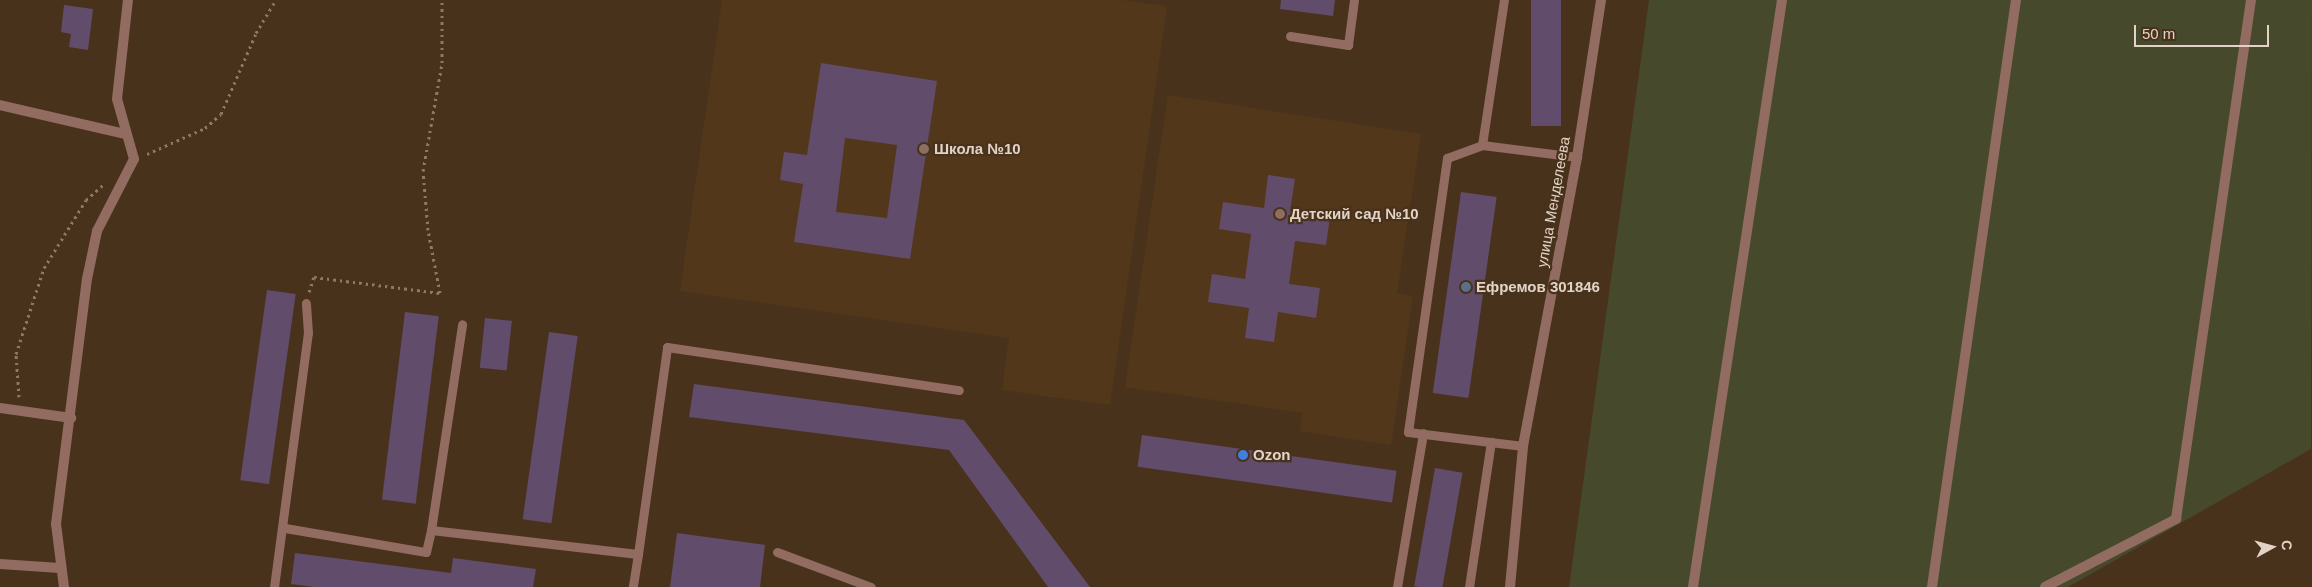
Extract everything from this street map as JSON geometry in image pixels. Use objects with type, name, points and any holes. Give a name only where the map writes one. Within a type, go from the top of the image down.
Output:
[{"type":"street","points":[[64,587],[60,568],[56,524],[97,231],[133,169],[117,99],[128,0]]},
{"type":"street","name":"улица Менделеева","points":[[1510,587],[1523,446],[1577,158],[1601,0]]},
{"type":"street","points":[[1694,587],[1782,0]]},
{"type":"street","points":[[1932,587],[2016,0]]},
{"type":"street","points":[[2045,587],[2176,519],[2251,0]]},
{"type":"street","points":[[0,105],[126,134]]},
{"type":"street","points":[[0,408],[71,418]]},
{"type":"street","points":[[0,564],[60,568]]},
{"type":"lane","points":[[1290,36],[1348,45],[1354,0]]},
{"type":"lane","points":[[1482,145],[1504,0]]},
{"type":"lane","points":[[1523,446],[1408,432],[1447,158],[1482,145],[1577,158]]},
{"type":"lane","points":[[274,587],[285,528],[308,333],[306,303]]},
{"type":"lane","points":[[285,528],[426,552],[431,530],[462,324]]},
{"type":"lane","points":[[633,587],[667,348],[959,390]]},
{"type":"lane","points":[[1397,587],[1423,434]]},
{"type":"lane","points":[[1469,587],[1491,442]]},
{"type":"lane","points":[[431,530],[638,554]]},
{"type":"lane","points":[[777,552],[871,587]]},
{"type":"path","points":[[306,303],[314,277],[440,294],[428,230],[423,171],[442,62],[442,0]]},
{"type":"shaded area","name":"Школа №10","points":[[722,0],[1122,0],[1167,6],[1110,405],[1002,390],[1009,338],[680,291]]},
{"type":"shaded area","name":"Детский сад №10","points":[[1168,95],[1421,134],[1397,293],[1413,296],[1391,445],[1300,431],[1303,413],[1125,387]]},
{"type":"green space","points":[[1649,0],[2312,0],[2311,449],[2068,587],[1569,587]]},
{"type":"building","points":[[1281,0],[1335,0],[1333,16],[1280,9]]},
{"type":"building","points":[[1531,0],[1561,0],[1561,126],[1531,126]]},
{"type":"building","points":[[64,5],[93,9],[88,50],[69,47],[71,34],[61,32]]},
{"type":"building","points":[[821,63],[937,81],[910,259],[794,242],[803,184],[780,180],[784,152],[807,155]],"holes":[[[845,138],[897,145],[887,218],[836,212]]]},
{"type":"building","points":[[1268,175],[1295,179],[1290,211],[1330,217],[1326,245],[1295,241],[1289,284],[1320,288],[1316,318],[1278,312],[1274,342],[1245,338],[1249,308],[1208,302],[1212,274],[1245,279],[1251,234],[1219,229],[1223,202],[1264,208]]},
{"type":"building","points":[[1461,192],[1497,197],[1468,398],[1433,393]]},
{"type":"building","points":[[267,290],[296,294],[269,484],[240,480]]},
{"type":"building","points":[[405,312],[439,316],[416,504],[382,500]]},
{"type":"building","points":[[485,318],[512,321],[507,371],[480,368]]},
{"type":"building","points":[[549,332],[578,336],[551,523],[523,519]]},
{"type":"building","points":[[694,384],[964,420],[1090,587],[1048,587],[949,450],[689,417]]},
{"type":"building","points":[[1142,435],[1396,471],[1392,502],[1138,467]]},
{"type":"building","points":[[1435,468],[1463,473],[1442,587],[1414,586]]},
{"type":"building","points":[[677,533],[765,545],[760,587],[670,587]]},
{"type":"building","points":[[295,553],[451,573],[453,558],[536,569],[533,587],[314,587],[291,584]]},
{"type":"place","name":"Школа №10","points":[[924,149]]},
{"type":"place","name":"Детский сад №10","points":[[1280,214]]},
{"type":"place","name":"Ефремов 301846","points":[[1466,287]]},
{"type":"place","name":"Ozon","points":[[1243,455]]}]
